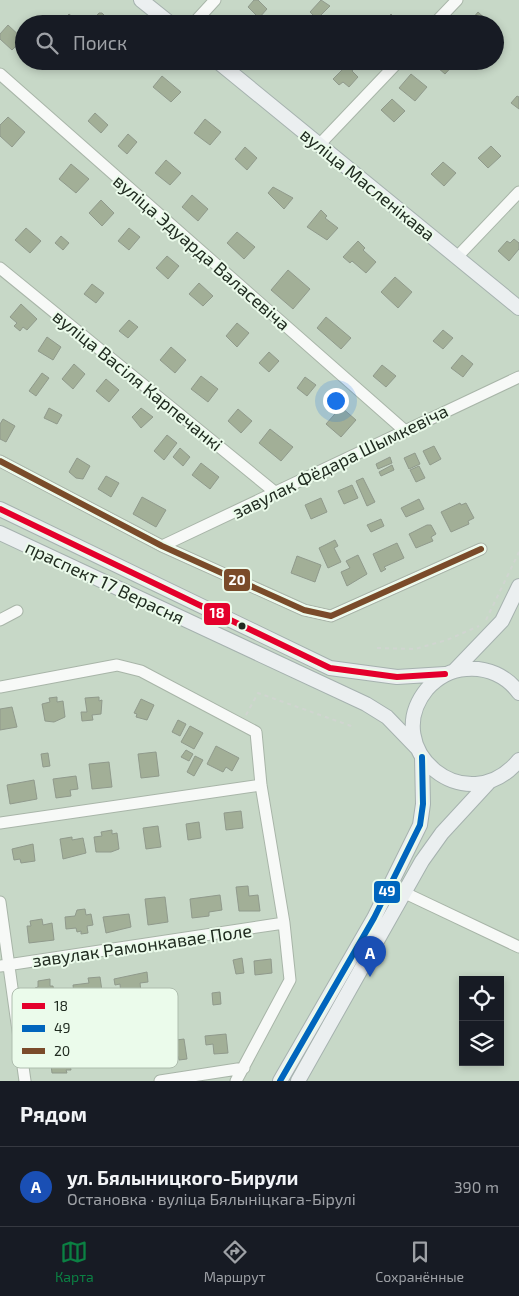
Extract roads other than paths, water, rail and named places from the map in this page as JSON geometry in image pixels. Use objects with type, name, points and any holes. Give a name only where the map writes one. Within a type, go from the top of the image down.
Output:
[{"type":"main road","points":[[141,0],[160,15]]},
{"type":"main road","name":"вуліца Масленікава","points":[[228,70],[519,308]]},
{"type":"main road","name":"праспект 17 Верасня","points":[[0,509],[330,668],[397,677],[450,673],[473,668],[492,672],[509,682],[519,693]]},
{"type":"main road","name":"праспект 17 Верасня","points":[[0,533],[366,704],[387,716],[420,752],[434,771],[451,781],[470,784],[493,780]]},
{"type":"main road","points":[[280,1081],[374,918],[420,825],[423,804],[420,752],[413,729],[416,710],[430,686],[450,673],[502,621],[519,586]]},
{"type":"main road","points":[[298,1081],[422,861],[442,834],[493,780],[519,760]]},
{"type":"main road","points":[[493,780],[519,776]]},
{"type":"street","points":[[201,15],[215,0]]},
{"type":"street","points":[[443,15],[457,0]]},
{"type":"street","points":[[319,145],[390,70]]},
{"type":"street","name":"вуліца Эдуарда Валасевіча","points":[[0,74],[404,430]]},
{"type":"street","points":[[457,257],[519,192]]},
{"type":"street","name":"вуліца Васіля Карпечанкі","points":[[0,268],[276,493]]},
{"type":"street","name":"завулак Фёдара Шымкевіча","points":[[162,546],[519,376]]},
{"type":"street","points":[[0,461],[162,546],[304,610],[331,616],[481,549]]},
{"type":"street","points":[[0,620],[17,611]]},
{"type":"street","points":[[0,687],[117,665],[141,671],[256,732],[261,786],[284,923],[290,980],[236,1081]]},
{"type":"street","points":[[0,823],[261,786]]},
{"type":"street","points":[[405,893],[519,947]]},
{"type":"street","points":[[0,902],[4,965],[12,1009]]},
{"type":"street","name":"завулак Рамонкавае Поле","points":[[4,965],[284,923]]},
{"type":"street","points":[[23,1068],[25,1081]]},
{"type":"street","points":[[160,1081],[244,1068]]},
{"type":"place","name":"ул. Бялыницкого-Бирули","points":[[370,977]]}]
